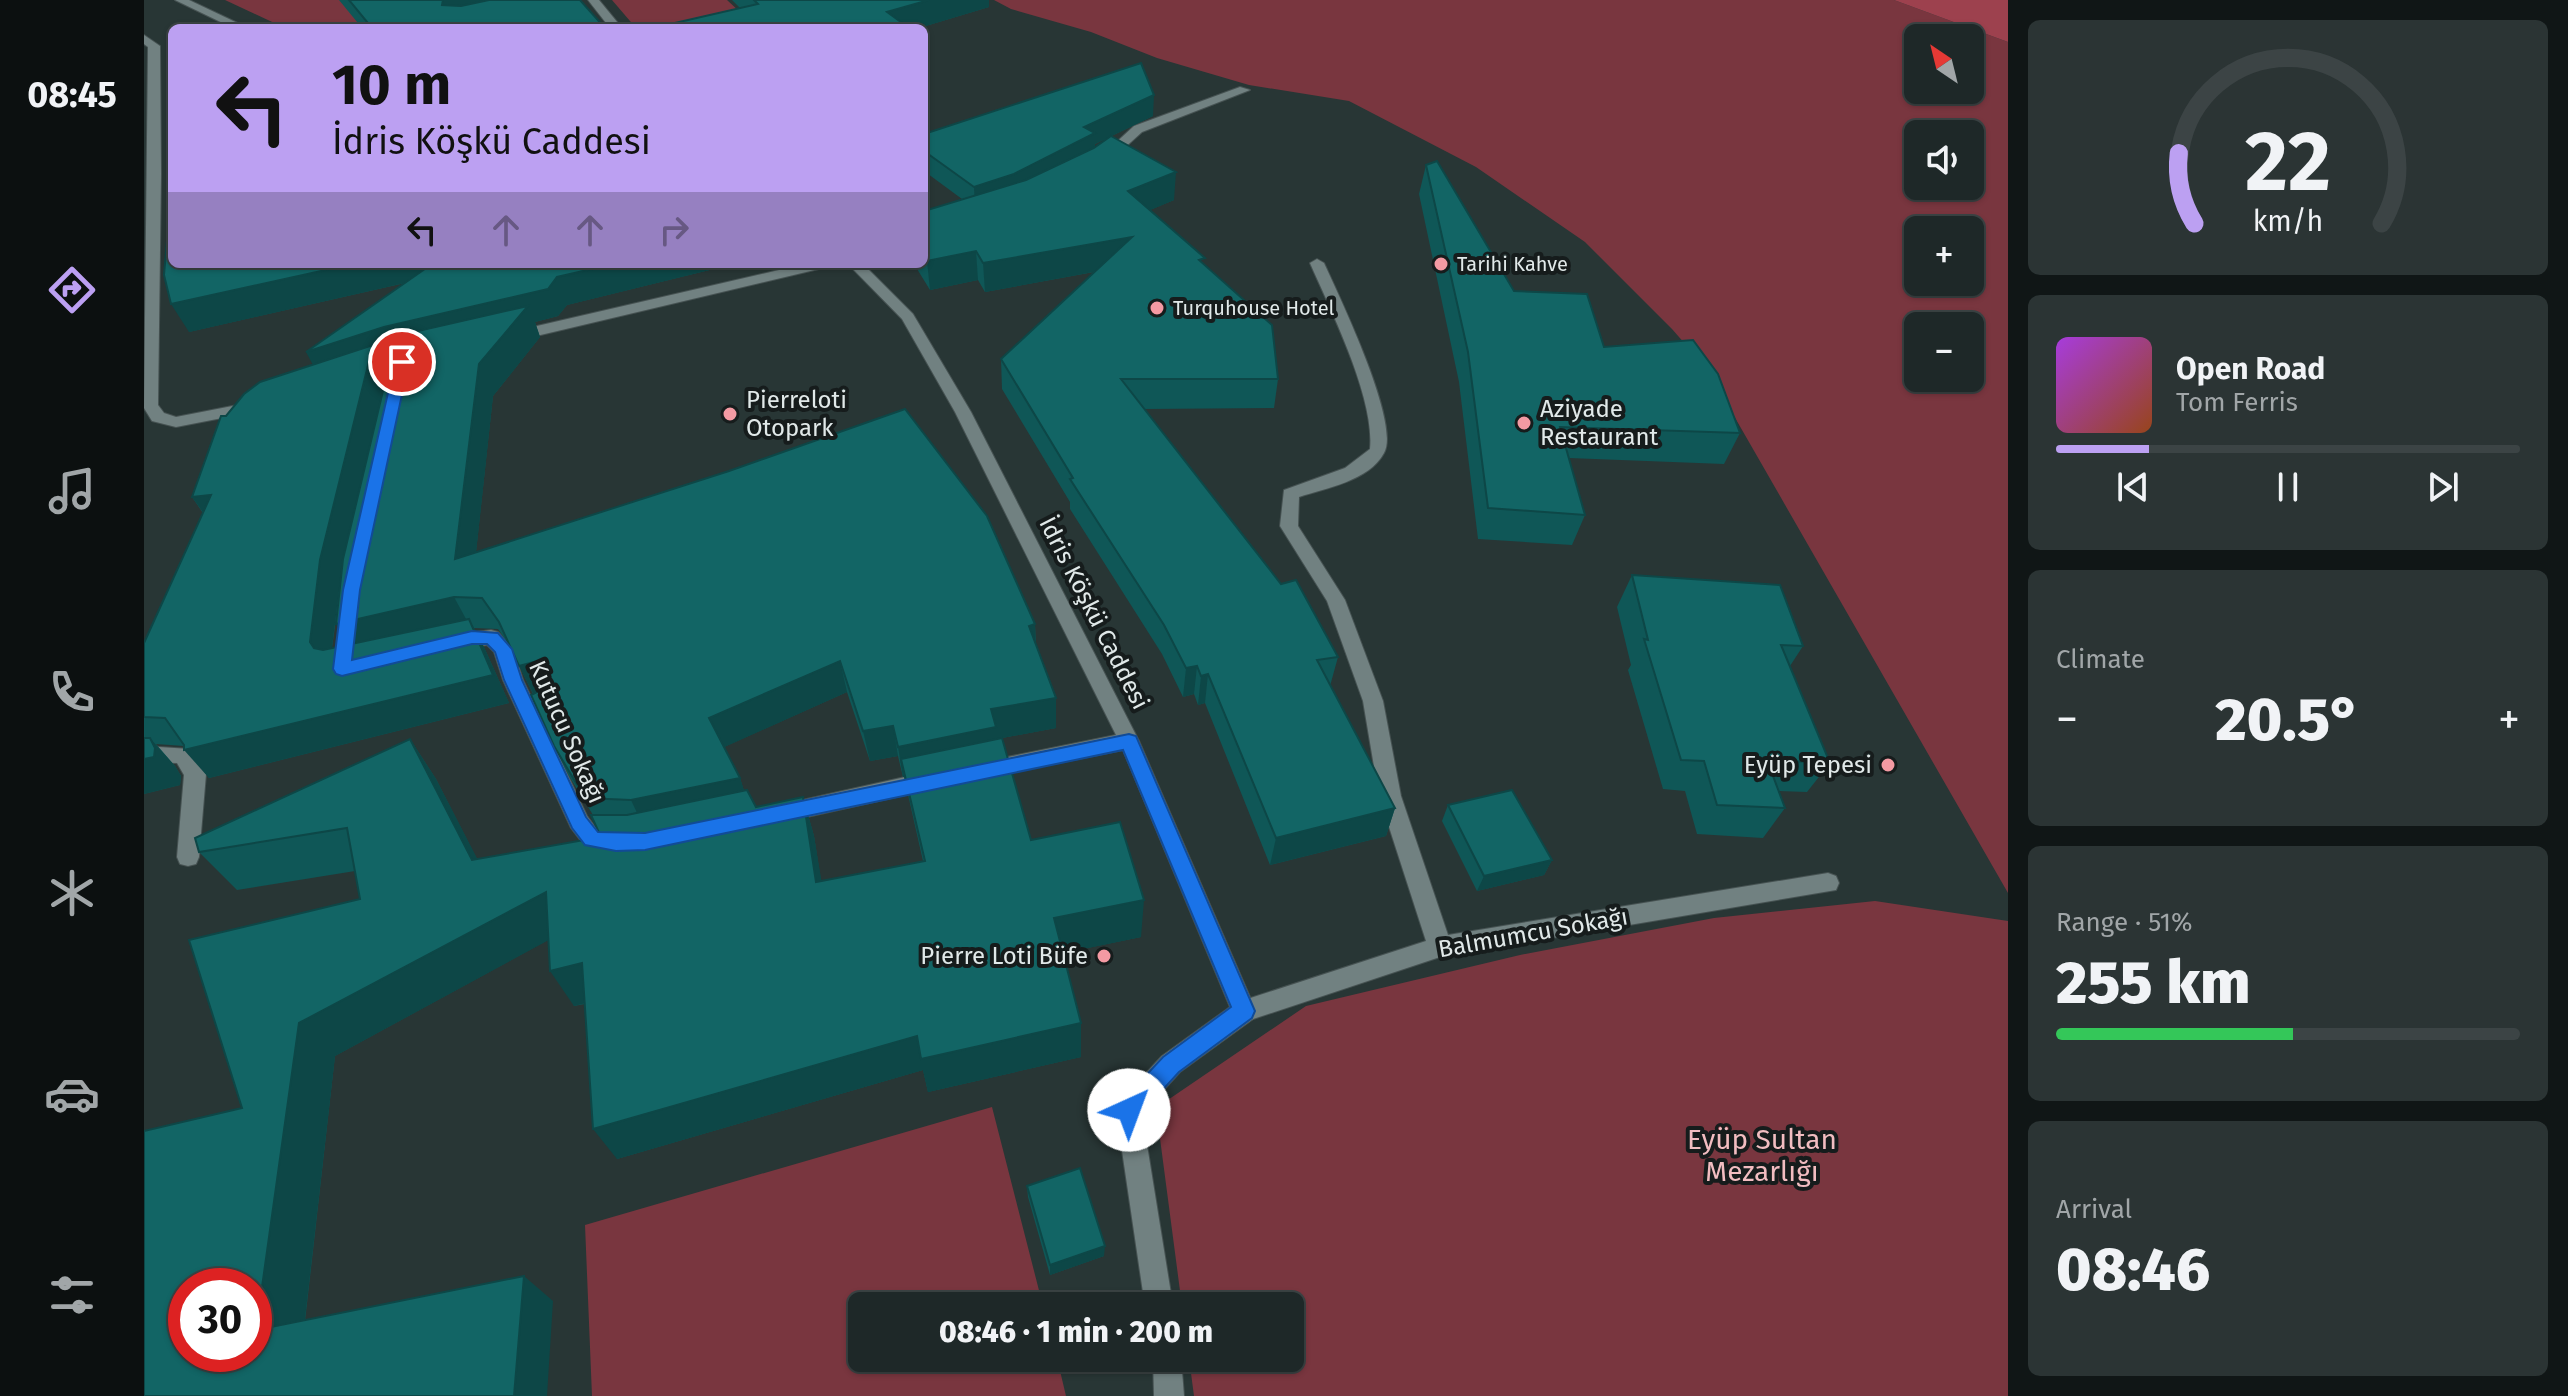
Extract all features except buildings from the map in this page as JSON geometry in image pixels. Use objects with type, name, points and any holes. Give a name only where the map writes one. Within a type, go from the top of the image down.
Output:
[{"type":"street","points":[[180,0],[233,24]]},
{"type":"street","points":[[593,0],[613,24]]},
{"type":"street","points":[[144,38],[154,46],[155,174],[150,405],[158,417],[176,422],[262,405]]},
{"type":"street","points":[[1096,164],[1123,145],[1138,129],[1244,90]]},
{"type":"street","points":[[155,174],[168,171]]},
{"type":"street","points":[[1317,263],[1356,355],[1381,436],[1377,453],[1355,470],[1290,494],[1289,526],[1336,600],[1373,701],[1390,796],[1440,947]]},
{"type":"street","points":[[490,341],[806,268]]},
{"type":"street","name":"İdris Köşkü Caddesi","points":[[859,268],[908,317],[954,394],[1129,741],[1244,1011]]},
{"type":"street","name":"Kutucu Sokağı","points":[[428,648],[491,637],[503,649],[513,680],[579,822],[592,839],[616,843],[645,842]]},
{"type":"street","points":[[756,819],[1129,741]]},
{"type":"street","points":[[144,754],[183,755],[195,774],[188,857]]},
{"type":"street","name":"Balmumcu Sokağı","points":[[1157,1292],[1129,1110],[1171,1064],[1244,1011],[1440,947],[1828,883]]},
{"type":"street","points":[[1168,1372],[1169,1396]]},
{"type":"green space","points":[[225,0],[365,0],[385,24],[276,24]]},
{"type":"green space","points":[[612,0],[727,0],[753,24],[633,24]]},
{"type":"green space","points":[[994,0],[1894,0],[1959,24],[1904,24],[1904,104],[1984,104],[1984,33],[2008,42],[2008,893],[1707,369],[1672,329],[1585,242],[1476,167],[1349,101],[1249,85],[1157,58],[1091,32],[1011,9]]},
{"type":"green space","name":"Eyüp Sultan Mezarlığı","points":[[1875,901],[2008,921],[2008,1396],[1194,1396],[1191,1372],[1304,1372],[1304,1292],[1180,1292],[1156,1108],[1306,1006],[1520,955],[1714,918]]},
{"type":"green space","points":[[992,1107],[1039,1292],[848,1292],[848,1372],[1060,1372],[1066,1396],[592,1396],[585,1225]]},
{"type":"shaded area","points":[[1894,0],[2008,0],[2008,42],[1984,33],[1984,24],[1959,24]]},
{"type":"place","name":"Tarihi Kahve","points":[[1441,264]]},
{"type":"place","name":"Turquhouse Hotel","points":[[1157,308]]},
{"type":"place","name":"Pierreloti Otopark","points":[[730,414]]},
{"type":"place","name":"Aziyade Restaurant","points":[[1524,423]]},
{"type":"place","name":"Eyüp Tepesi","points":[[1888,765]]},
{"type":"place","name":"Pierre Loti Büfe","points":[[1104,956]]},
{"type":"route","points":[[402,362],[351,590],[342,669],[472,638],[491,637],[503,649],[513,680],[556,776],[579,822],[592,839],[616,843],[645,842],[935,779],[1129,741],[1244,1011],[1171,1064],[1129,1110]]}]
